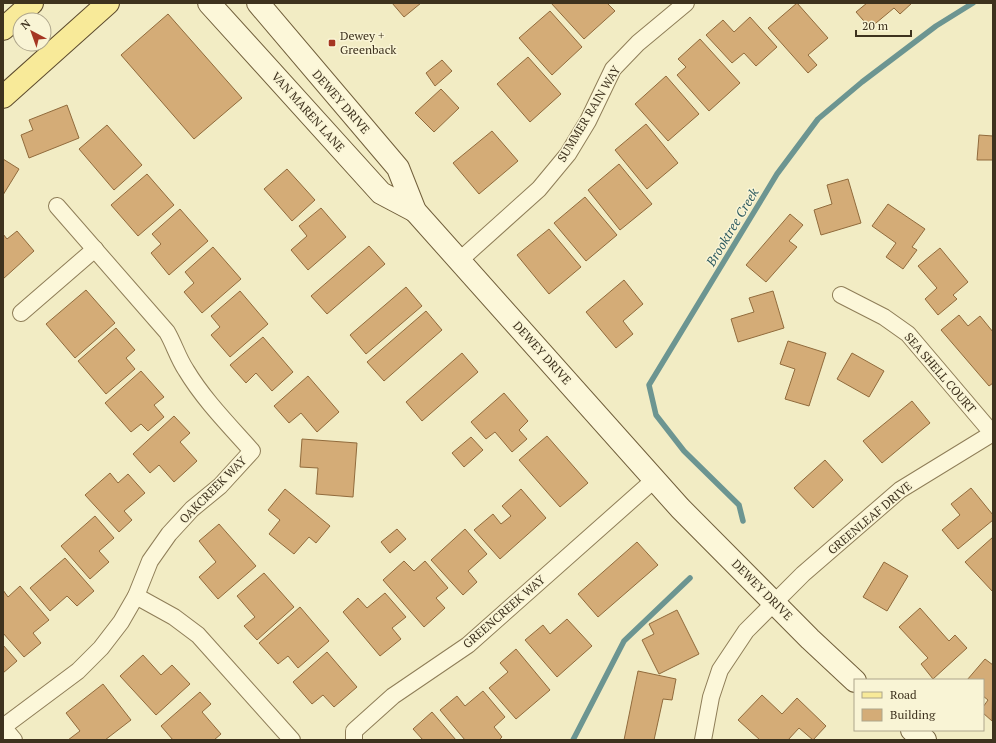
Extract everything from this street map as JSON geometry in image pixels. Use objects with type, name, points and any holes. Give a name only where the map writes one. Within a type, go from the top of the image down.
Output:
[{"type":"main road","points":[[3,29],[32,3]]},
{"type":"main road","points":[[3,97],[108,3]]},
{"type":"main road","name":"VAN MAREN LANE","points":[[209,3],[381,193],[415,211]]},
{"type":"main road","name":"DEWEY DRIVE","points":[[258,3],[398,168],[415,211],[654,480],[810,639],[854,680]]},
{"type":"main road","points":[[913,731],[925,740]]},
{"type":"street","name":"SUMMER RAIN WAY","points":[[460,260],[539,189],[568,154],[588,121],[613,69],[638,43],[686,3]]},
{"type":"street","name":"OAKCREEK WAY","points":[[3,727],[83,667],[101,648],[117,628],[136,596],[150,561],[169,534],[192,510],[220,486],[252,451],[200,391],[185,369],[174,343],[167,332],[56,206]]},
{"type":"street","points":[[21,313],[95,249]]},
{"type":"street","name":"SEA SHELL COURT","points":[[841,295],[884,317],[908,334],[993,433]]},
{"type":"street","name":"GREENLEAF DRIVE","points":[[704,740],[711,697],[720,670],[746,631],[803,574],[900,490],[993,433]]},
{"type":"street","name":"GREENCREEK WAY","points":[[354,740],[354,731],[393,696],[468,645],[654,480]]},
{"type":"street","points":[[136,596],[174,616],[198,635],[292,740]]},
{"type":"street","points":[[3,727],[14,740]]},
{"type":"building","points":[[392,3],[421,3],[404,17]]},
{"type":"building","points":[[551,3],[607,3],[615,11],[584,39]]},
{"type":"building","points":[[797,3],[828,38],[808,55],[817,65],[808,73],[768,28]]},
{"type":"building","points":[[867,3],[912,3],[900,14],[894,8],[870,28],[856,12]]},
{"type":"building","points":[[550,11],[582,47],[552,75],[519,38]]},
{"type":"building","points":[[168,14],[242,98],[194,139],[121,55]]},
{"type":"building","points":[[750,17],[777,47],[756,66],[744,53],[732,63],[706,35],[723,20],[734,32]]},
{"type":"building","points":[[700,39],[740,83],[709,111],[677,75],[686,67],[678,59]]},
{"type":"building","points":[[528,57],[561,94],[530,122],[497,84]]},
{"type":"building","points":[[442,60],[452,71],[435,86],[426,73]]},
{"type":"building","points":[[666,76],[699,114],[668,141],[635,104]]},
{"type":"building","points":[[441,89],[459,108],[434,132],[415,113]]},
{"type":"building","points":[[67,105],[79,138],[29,158],[21,135],[33,130],[29,120]]},
{"type":"building","points":[[646,124],[678,163],[647,189],[615,150]]},
{"type":"building","points":[[107,125],[142,165],[114,190],[79,149]]},
{"type":"building","points":[[492,131],[518,161],[479,194],[453,163]]},
{"type":"building","points":[[979,135],[993,136],[993,160],[977,160]]},
{"type":"building","points":[[3,159],[19,169],[3,195]]},
{"type":"building","points":[[619,164],[652,204],[620,230],[588,190]]},
{"type":"building","points":[[287,169],[315,200],[292,221],[264,189]]},
{"type":"building","points":[[147,174],[174,205],[138,236],[111,205]]},
{"type":"building","points":[[848,179],[861,223],[821,235],[814,210],[832,204],[827,185]]},
{"type":"building","points":[[585,197],[617,235],[586,261],[554,223]]},
{"type":"building","points":[[888,204],[925,229],[912,247],[917,250],[903,269],[886,257],[896,243],[872,226]]},
{"type":"building","points":[[321,208],[346,237],[308,270],[291,250],[307,236],[299,226]]},
{"type":"building","points":[[180,209],[208,241],[169,275],[151,253],[161,244],[152,234]]},
{"type":"building","points":[[790,214],[803,225],[789,241],[797,247],[766,282],[746,265]]},
{"type":"building","points":[[549,229],[581,267],[549,294],[517,255]]},
{"type":"building","points":[[17,231],[34,251],[3,279],[3,234],[7,239]]},
{"type":"building","points":[[369,246],[385,264],[327,314],[311,296]]},
{"type":"building","points":[[213,247],[241,279],[202,313],[184,292],[194,283],[185,272]]},
{"type":"building","points":[[940,248],[968,282],[953,295],[957,299],[938,315],[925,299],[937,288],[918,266]]},
{"type":"building","points":[[624,280],[643,304],[623,321],[633,334],[616,348],[586,312]]},
{"type":"building","points":[[406,287],[422,306],[366,354],[350,335]]},
{"type":"building","points":[[86,290],[115,323],[75,358],[46,324]]},
{"type":"building","points":[[240,291],[268,324],[230,357],[211,335],[220,327],[211,316]]},
{"type":"building","points":[[773,291],[784,328],[738,342],[731,319],[754,312],[749,298]]},
{"type":"building","points":[[426,311],[442,330],[384,381],[367,362]]},
{"type":"building","points":[[959,315],[968,326],[980,316],[993,332],[993,383],[989,386],[941,330]]},
{"type":"building","points":[[116,328],[135,350],[126,358],[135,369],[106,394],[78,361]]},
{"type":"building","points":[[263,337],[293,372],[272,391],[256,373],[246,383],[230,365]]},
{"type":"building","points":[[788,341],[826,353],[809,406],[785,399],[795,369],[780,364]]},
{"type":"building","points":[[462,353],[478,372],[422,421],[406,402]]},
{"type":"building","points":[[852,353],[884,371],[869,397],[837,379]]},
{"type":"building","points":[[141,371],[164,397],[154,405],[164,417],[148,431],[141,424],[131,432],[105,403]]},
{"type":"building","points":[[308,376],[339,412],[317,432],[301,413],[289,423],[274,406]]},
{"type":"building","points":[[504,393],[528,421],[519,430],[527,439],[512,452],[495,432],[486,439],[471,422]]},
{"type":"building","points":[[912,401],[930,423],[882,463],[863,441]]},
{"type":"building","points":[[174,416],[190,433],[180,442],[197,461],[174,482],[159,465],[150,473],[133,454]]},
{"type":"building","points":[[547,436],[588,483],[560,507],[519,460]]},
{"type":"building","points":[[471,437],[483,450],[464,467],[452,453]]},
{"type":"building","points":[[302,439],[357,443],[353,497],[316,494],[318,468],[300,467]]},
{"type":"building","points":[[825,460],[843,480],[813,508],[794,488]]},
{"type":"building","points":[[110,473],[118,483],[128,474],[145,493],[124,511],[132,520],[119,532],[85,495]]},
{"type":"building","points":[[971,488],[993,515],[993,520],[958,549],[942,530],[960,515],[951,504]]},
{"type":"building","points":[[285,489],[330,526],[316,543],[309,537],[294,554],[269,534],[280,520],[268,510]]},
{"type":"building","points":[[521,489],[546,518],[500,559],[474,530],[493,514],[501,524],[511,516],[502,506]]},
{"type":"building","points":[[95,516],[114,538],[99,551],[109,562],[90,579],[61,546]]},
{"type":"building","points":[[219,524],[256,566],[218,599],[199,577],[216,562],[199,541]]},
{"type":"building","points":[[397,529],[406,539],[390,553],[381,542]]},
{"type":"building","points":[[465,529],[487,554],[468,571],[477,582],[463,595],[431,560]]},
{"type":"building","points":[[993,537],[993,592],[965,562]]},
{"type":"building","points":[[637,542],[658,565],[598,617],[578,594]]},
{"type":"building","points":[[65,558],[94,591],[77,606],[67,596],[50,611],[30,588]]},
{"type":"building","points":[[404,561],[414,571],[425,561],[448,588],[436,598],[445,608],[424,627],[383,580]]},
{"type":"building","points":[[884,562],[908,576],[887,611],[863,597]]},
{"type":"building","points":[[264,573],[294,607],[257,640],[244,626],[255,617],[237,596]]},
{"type":"building","points":[[20,586],[49,620],[33,633],[41,643],[24,657],[3,633],[3,590],[8,597]]},
{"type":"building","points":[[385,593],[406,617],[392,628],[401,639],[380,656],[343,612],[358,598],[367,608]]},
{"type":"building","points":[[300,607],[329,641],[298,668],[288,656],[278,664],[259,643]]},
{"type":"building","points":[[920,608],[949,641],[955,635],[967,648],[933,679],[921,664],[928,658],[899,627]]},
{"type":"building","points":[[677,610],[699,654],[659,674],[642,640],[654,634],[649,624]]},
{"type":"building","points":[[567,619],[592,646],[557,677],[525,640],[543,625],[550,634]]},
{"type":"building","points":[[3,645],[17,661],[3,673]]},
{"type":"building","points":[[516,649],[550,690],[516,719],[489,688],[508,672],[500,663]]},
{"type":"building","points":[[327,652],[357,687],[334,707],[323,695],[312,704],[293,682]]},
{"type":"building","points":[[143,655],[161,675],[172,665],[190,684],[156,715],[120,676]]},
{"type":"building","points":[[985,659],[993,665],[992,721],[984,714],[984,706],[988,700],[984,697],[984,679],[968,679]]},
{"type":"building","points":[[638,671],[676,679],[672,700],[663,699],[654,740],[624,740]]},
{"type":"building","points":[[103,684],[131,720],[105,740],[68,740],[80,731],[66,713]]},
{"type":"building","points":[[483,691],[505,717],[494,727],[502,737],[499,740],[465,740],[440,710],[457,696],[465,706]]},
{"type":"building","points":[[200,692],[211,704],[202,712],[221,734],[214,740],[173,740],[161,726]]},
{"type":"building","points":[[762,695],[782,714],[797,698],[826,726],[813,740],[799,728],[788,740],[760,740],[738,720]]},
{"type":"building","points":[[432,712],[456,740],[423,740],[413,729]]},
{"type":"waterway","name":"Brooktree Creek","points":[[743,521],[739,505],[684,451],[656,415],[649,385],[777,174],[818,119],[862,82],[936,26],[973,3]]},
{"type":"waterway","points":[[573,740],[624,641],[690,578]]},
{"type":"place","name":"Dewey + Greenback","points":[[332,43]]}]
